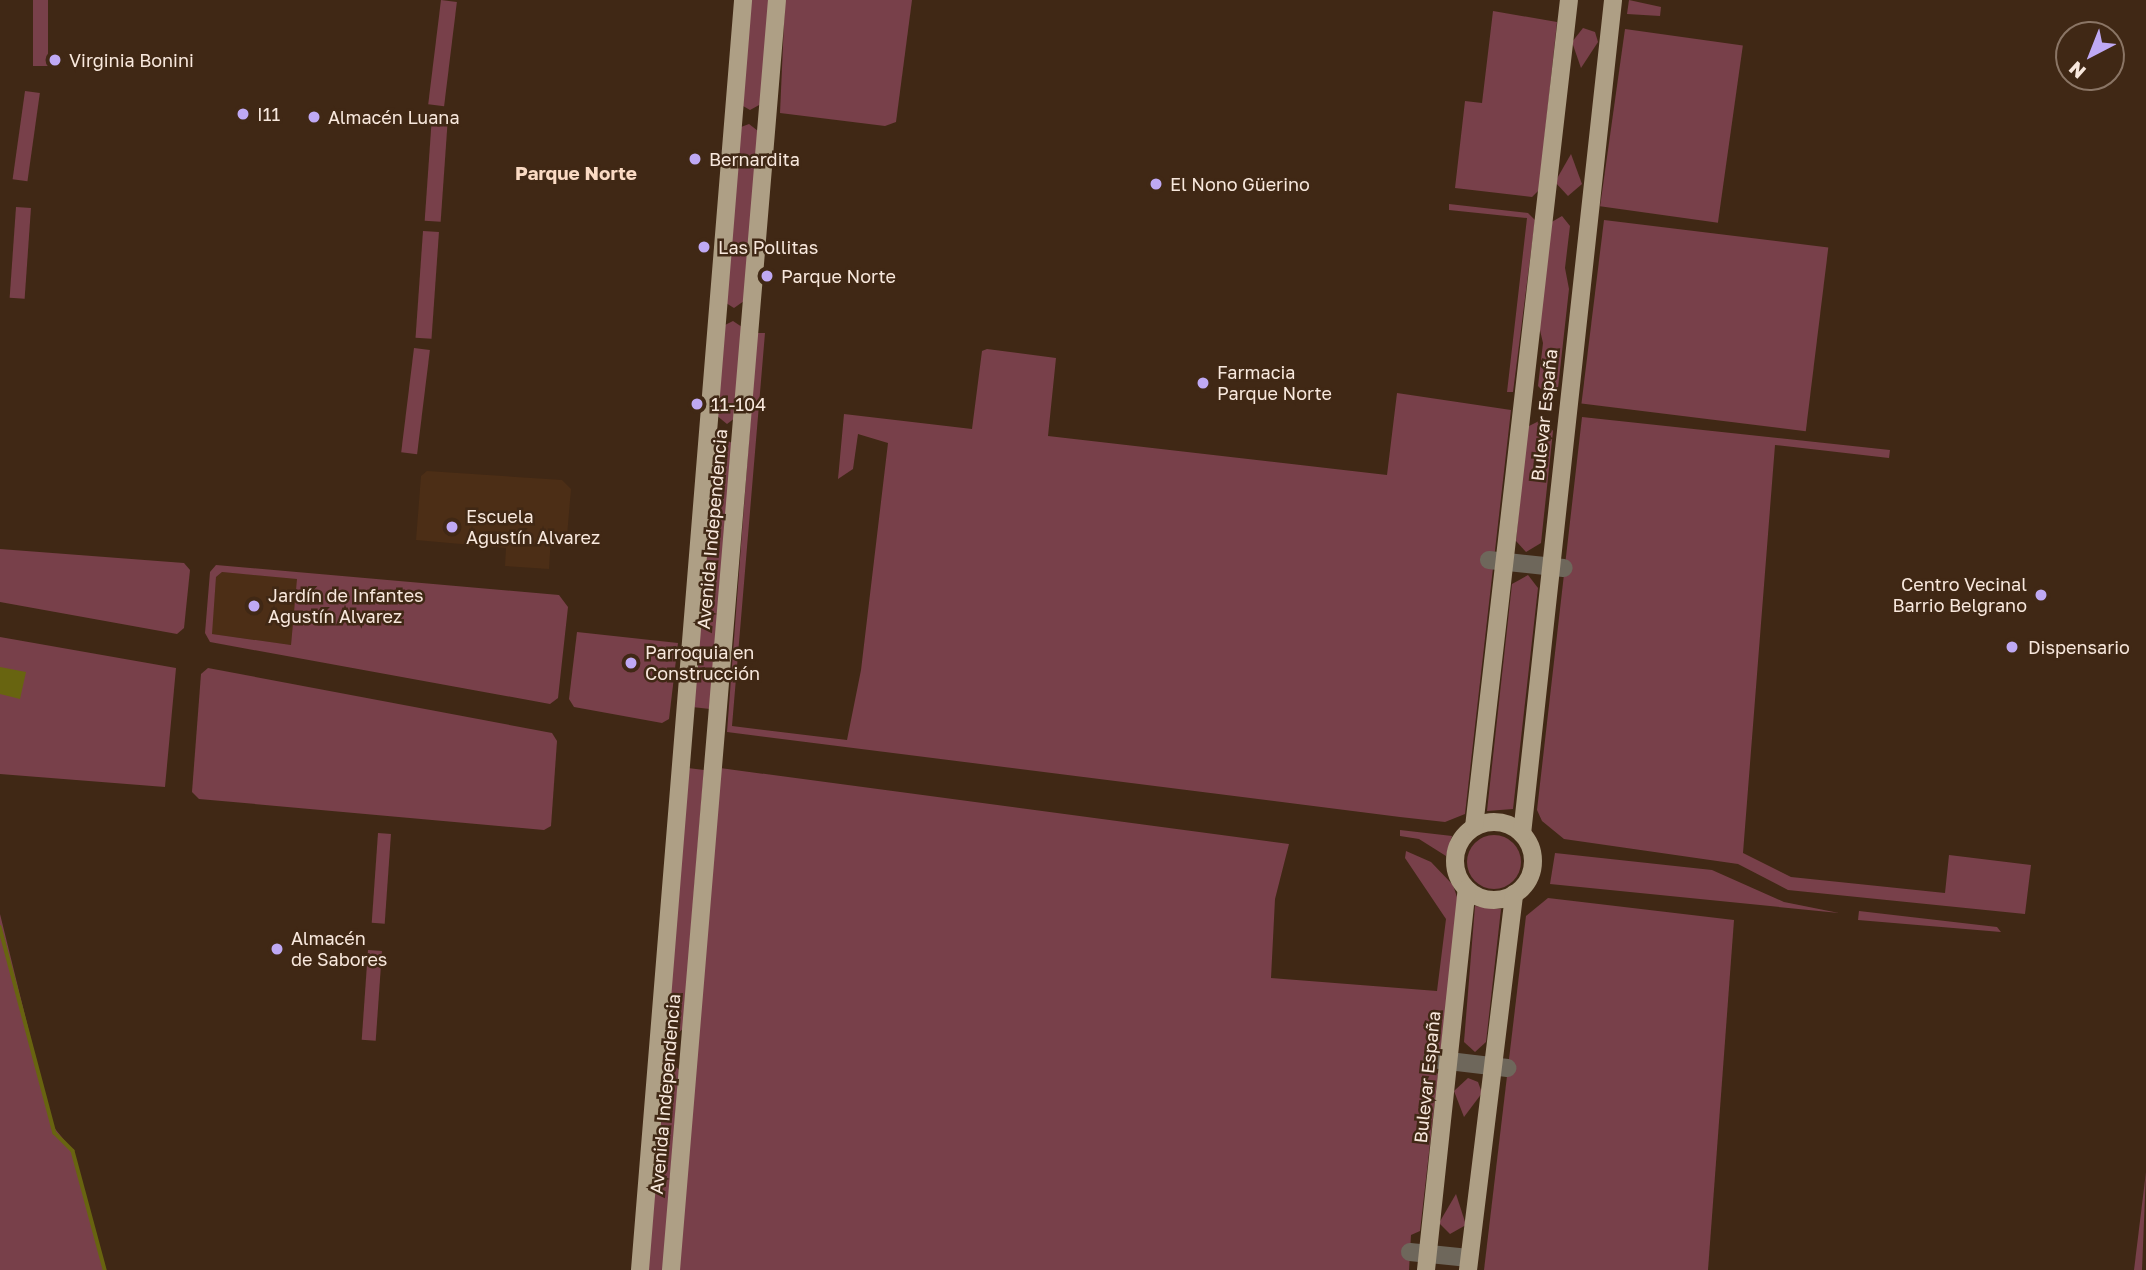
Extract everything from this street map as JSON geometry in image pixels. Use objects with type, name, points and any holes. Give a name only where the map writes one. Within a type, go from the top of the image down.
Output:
[{"type":"main road","name":"Avenida Independencia","points":[[640,1270],[743,0]]},
{"type":"main road","name":"Avenida Independencia","points":[[671,1270],[777,0]]},
{"type":"main road","name":"Bulevar España","points":[[1474,827],[1497,561],[1569,0]]},
{"type":"main road","name":"Bulevar España","points":[[1522,834],[1557,568],[1613,0]]},
{"type":"main road","points":[[684,720],[704,716],[717,724]]},
{"type":"main road","points":[[682,753],[698,762],[715,756]]},
{"type":"main road","points":[[1469,1264],[1499,1067],[1514,894],[1532,867],[1522,834],[1495,822],[1474,827],[1463,837],[1455,858],[1467,888],[1488,900],[1514,894]]},
{"type":"main road","name":"Bulevar España","points":[[1421,1259],[1441,1060],[1467,888]]},
{"type":"street","points":[[1497,561],[1557,568]]},
{"type":"street","points":[[1441,1060],[1499,1067]]},
{"type":"street","points":[[1421,1259],[1469,1264]]},
{"type":"shaded area","points":[[33,0],[48,0],[48,66],[33,66]]},
{"type":"shaded area","points":[[441,0],[457,2],[444,106],[428,104]]},
{"type":"shaded area","points":[[750,0],[770,0],[761,104],[750,110],[743,106]]},
{"type":"shaded area","points":[[785,0],[912,0],[896,122],[885,126],[780,113]]},
{"type":"shaded area","points":[[1629,0],[1661,7],[1660,16],[1627,14]]},
{"type":"shaded area","points":[[1493,11],[1557,22],[1539,190],[1532,197],[1455,188],[1465,101],[1482,103]]},
{"type":"shaded area","points":[[1583,28],[1595,32],[1598,42],[1581,68],[1572,42]]},
{"type":"shaded area","points":[[1625,29],[1743,46],[1718,223],[1600,206]]},
{"type":"shaded area","points":[[25,91],[40,93],[27,181],[13,179]]},
{"type":"shaded area","points":[[432,116],[448,117],[441,222],[425,221]]},
{"type":"shaded area","points":[[749,124],[758,131],[744,301],[734,308],[726,303],[741,127]]},
{"type":"shaded area","points":[[1571,154],[1582,184],[1568,196],[1555,182]]},
{"type":"shaded area","points":[[1449,204],[1528,213],[1535,220],[1513,392],[1507,392],[1527,218],[1449,210]]},
{"type":"shaded area","points":[[16,207],[31,208],[25,299],[10,298]]},
{"type":"shaded area","points":[[1562,216],[1570,226],[1565,268],[1569,289],[1558,388],[1547,395],[1538,386],[1543,343],[1539,326],[1550,223]]},
{"type":"shaded area","points":[[1604,220],[1828,248],[1806,431],[1581,404]]},
{"type":"shaded area","points":[[423,231],[439,232],[431,339],[416,338]]},
{"type":"shaded area","points":[[733,321],[742,327],[735,418],[727,424],[716,415],[725,325]]},
{"type":"shaded area","points":[[757,333],[765,333],[732,726],[847,740],[861,670],[888,443],[858,434],[853,469],[838,479],[844,414],[972,429],[982,351],[987,349],[1056,358],[1048,436],[1387,475],[1397,393],[1511,410],[1465,814],[1445,822],[1400,817],[727,732]]},
{"type":"shaded area","points":[[414,348],[430,350],[417,454],[401,452]]},
{"type":"shaded area","points":[[1582,417],[1890,450],[1889,458],[1775,445],[1743,853],[1791,877],[1945,893],[1949,855],[2031,865],[2025,914],[1788,890],[1738,864],[1564,839],[1542,821],[1537,810]]},
{"type":"shaded area","points":[[1543,419],[1553,431],[1541,543],[1526,552],[1516,541],[1527,427]]},
{"type":"shaded area","points":[[724,439],[732,443],[710,709],[692,707],[716,442]]},
{"type":"shaded area","points":[[427,471],[562,480],[571,489],[567,536],[551,536],[549,569],[505,566],[506,548],[416,540],[421,476]]},
{"type":"shaded area","points":[[0,549],[184,563],[190,570],[184,628],[177,634],[0,602]]},
{"type":"shaded area","points":[[216,565],[559,595],[568,607],[558,698],[550,704],[210,642],[205,633],[210,572]],"holes":[[[222,572],[297,579],[291,645],[212,634],[216,577]]]},
{"type":"shaded area","name":"Jardín de Infantes Agustín Alvarez","points":[[222,572],[298,578],[291,645],[211,634],[216,577]]},
{"type":"shaded area","points":[[1528,575],[1538,588],[1513,809],[1487,811],[1512,584]]},
{"type":"shaded area","points":[[577,632],[678,643],[669,719],[662,723],[574,707],[569,699]]},
{"type":"shaded area","points":[[0,637],[176,668],[165,787],[0,774]]},
{"type":"shaded area","points":[[0,667],[26,672],[20,699],[0,694]]},
{"type":"shaded area","points":[[208,668],[552,733],[557,741],[551,826],[544,830],[199,799],[192,792],[201,674]]},
{"type":"shaded area","points":[[688,768],[704,770],[683,1029],[674,1036],[667,1027]]},
{"type":"shaded area","points":[[720,768],[1289,844],[1275,899],[1271,978],[1437,991],[1446,919],[1405,858],[1406,851],[1431,862],[1453,885],[1458,900],[1441,1049],[1430,1067],[1438,1074],[1420,1231],[1411,1235],[1409,1270],[679,1270]]},
{"type":"shaded area","points":[[1400,830],[1452,836],[1446,856],[1419,839],[1400,836]]},
{"type":"shaded area","points":[[378,833],[391,834],[385,924],[372,923]]},
{"type":"shaded area","points":[[1494,835],[1513,843],[1521,862],[1513,881],[1494,889],[1475,881],[1467,862],[1475,843]]},
{"type":"shaded area","points":[[1555,853],[1712,870],[1784,902],[1839,913],[1550,884]]},
{"type":"shaded area","points":[[1548,898],[1734,920],[1708,1270],[1484,1270],[1526,916]]},
{"type":"shaded area","points":[[1475,906],[1501,909],[1486,1042],[1475,1052],[1464,1042]]},
{"type":"shaded area","points":[[1859,911],[1997,927],[2001,932],[1858,920]]},
{"type":"shaded area","points":[[0,914],[52,1125],[73,1151],[104,1270],[0,1270]]},
{"type":"shaded area","points":[[368,950],[382,951],[376,1041],[362,1040]]},
{"type":"shaded area","points":[[673,1063],[679,1070],[663,1270],[648,1270],[665,1071]]},
{"type":"shaded area","points":[[1468,1078],[1478,1082],[1482,1093],[1464,1117],[1454,1091]]},
{"type":"shaded area","points":[[2146,1172],[2142,1270],[2134,1270]]},
{"type":"shaded area","points":[[1456,1194],[1466,1225],[1450,1234],[1439,1223]]},
{"type":"waterway","points":[[0,927],[55,1133],[73,1151],[105,1270]]},
{"type":"place","name":"Virginia Bonini","points":[[55,60]]},
{"type":"place","name":"I11","points":[[243,114]]},
{"type":"place","name":"Almacén Luana","points":[[314,117]]},
{"type":"place","name":"Bernardita","points":[[695,159]]},
{"type":"place","name":"El Nono Güerino","points":[[1156,184]]},
{"type":"place","name":"Las Pollitas","points":[[704,247]]},
{"type":"place","name":"Parque Norte","points":[[767,276]]},
{"type":"place","name":"Farmacia Parque Norte","points":[[1203,383]]},
{"type":"place","name":"11-104","points":[[697,404]]},
{"type":"place","name":"Escuela Agustín Alvarez","points":[[452,527]]},
{"type":"place","name":"Centro Vecinal Barrio Belgrano","points":[[2041,595]]},
{"type":"place","name":"Jardín de Infantes Agustín Alvarez","points":[[254,606]]},
{"type":"place","name":"Dispensario","points":[[2012,647]]},
{"type":"place","name":"Parroquia en Construcción","points":[[631,663]]},
{"type":"place","name":"Almacén de Sabores","points":[[277,949]]},
{"type":"district","name":"Parque Norte","points":[[576,173]]}]
